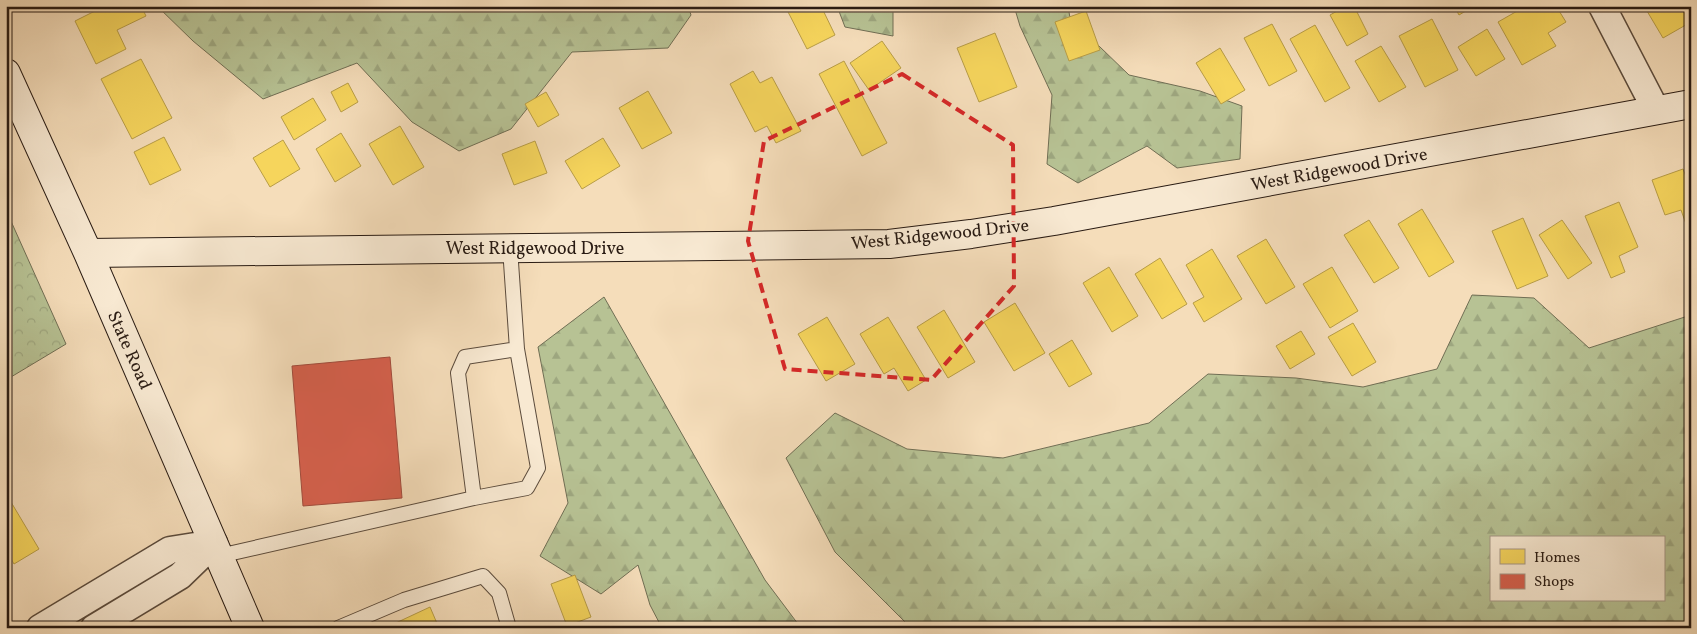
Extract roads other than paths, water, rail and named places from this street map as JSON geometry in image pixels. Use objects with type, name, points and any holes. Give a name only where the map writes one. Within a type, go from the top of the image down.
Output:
[{"type":"street","points":[[1602,6],[1656,110]]},
{"type":"street","name":"State Road","points":[[6,73],[88,253],[250,628]]},
{"type":"street","name":"West Ridgewood Drive","points":[[88,253],[890,244],[1073,218],[1691,104]]},
{"type":"street","points":[[40,628],[170,550],[217,549]]},
{"type":"street","points":[[94,628],[180,576],[217,549]]},
{"type":"lane","points":[[217,549],[527,488],[538,468],[517,349],[510,248]]},
{"type":"lane","points":[[474,498],[458,373],[465,357],[517,349]]},
{"type":"lane","points":[[338,628],[404,600],[483,576],[499,593],[509,628]]}]
